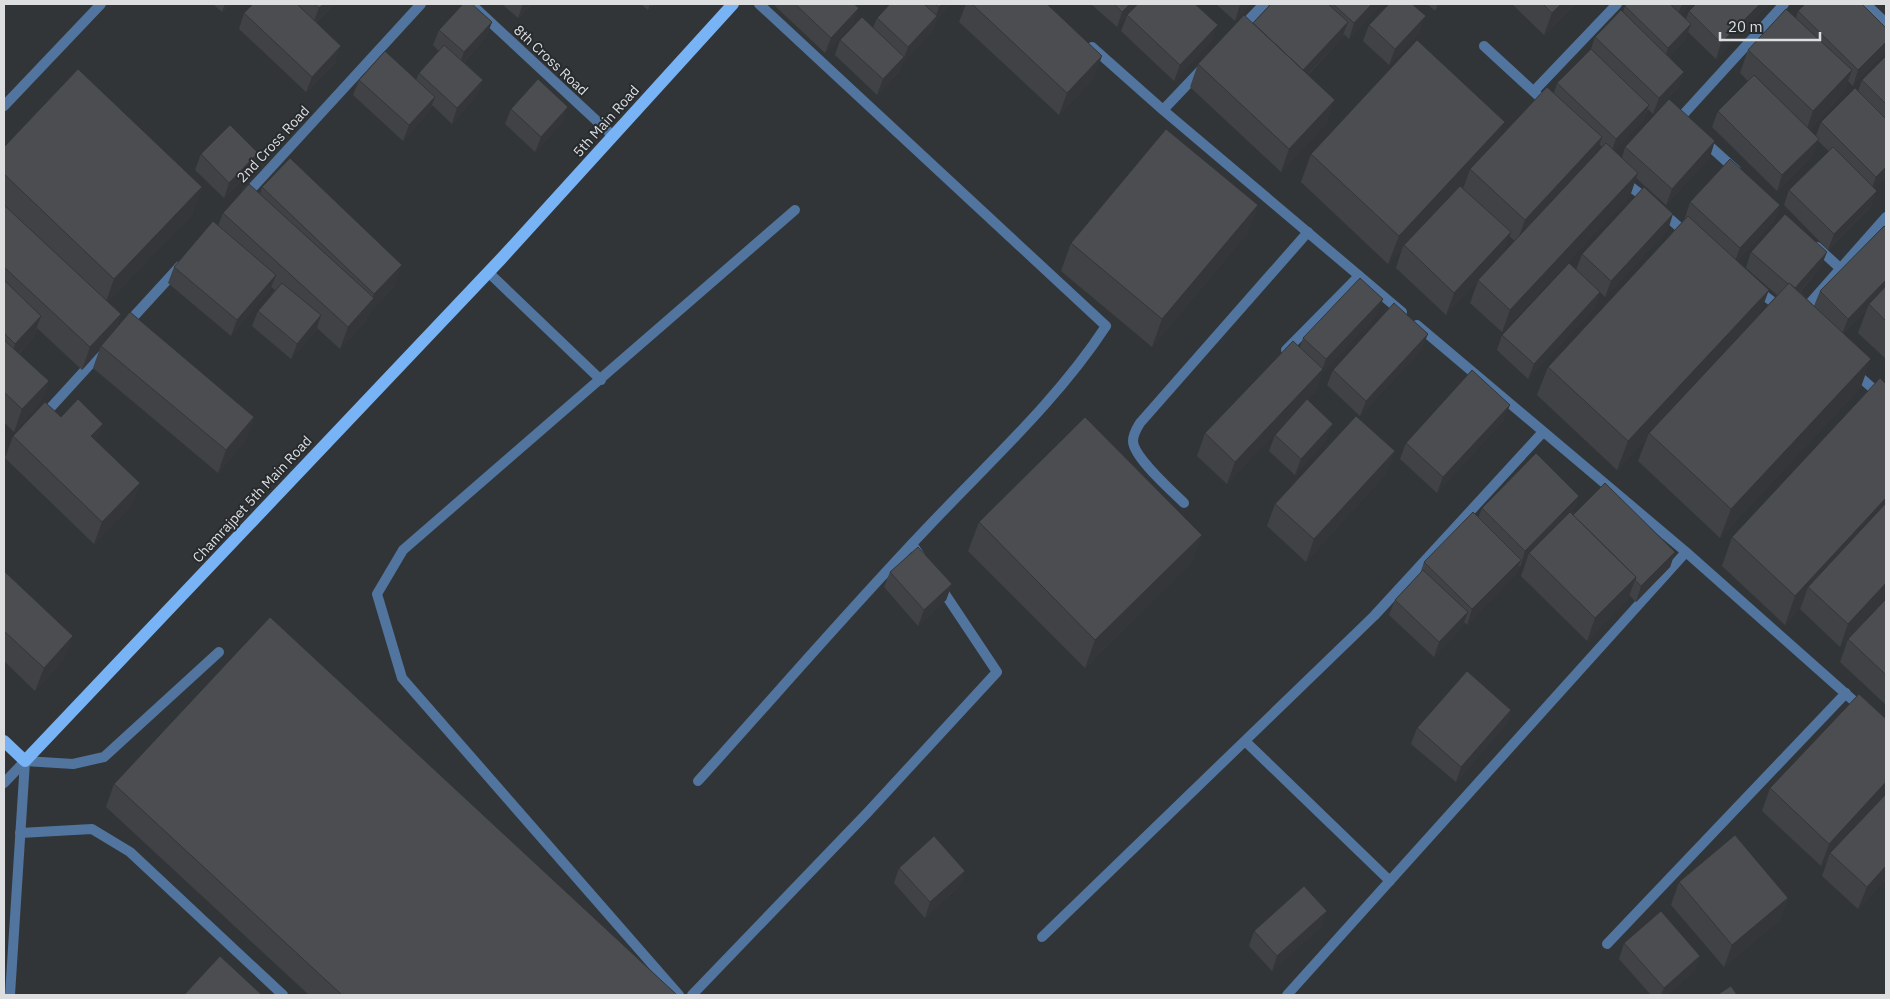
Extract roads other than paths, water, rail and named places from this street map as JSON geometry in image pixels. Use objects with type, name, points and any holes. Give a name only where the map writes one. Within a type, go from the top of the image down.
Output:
[{"type":"main road","name":"5th Main Road","points":[[501,259],[733,4]]},
{"type":"main road","name":"Chamrajpet 5th Main Road","points":[[25,761],[501,259]]},
{"type":"main road","points":[[4,741],[25,761]]},
{"type":"street","points":[[4,106],[101,4]]},
{"type":"street","name":"2nd Cross Road","points":[[239,202],[421,4]]},
{"type":"street","name":"8th Cross Road","points":[[471,4],[613,136]]},
{"type":"street","points":[[698,781],[912,544],[1008,445],[1085,358],[1106,326],[759,4]]},
{"type":"street","points":[[1230,39],[1264,4]]},
{"type":"street","points":[[1534,91],[1617,4]]},
{"type":"street","points":[[1740,174],[1680,118],[1784,4]]},
{"type":"street","points":[[1866,4],[1886,23]]},
{"type":"street","points":[[1085,41],[1163,110],[1686,552],[1873,717]]},
{"type":"street","points":[[1484,46],[1553,110]]},
{"type":"street","points":[[1163,110],[1210,60]]},
{"type":"street","points":[[1614,171],[1694,239]]},
{"type":"street","points":[[679,995],[402,678],[377,594],[403,550],[795,210]]},
{"type":"street","points":[[1751,285],[1792,317],[1841,269],[1886,217]]},
{"type":"street","points":[[1184,503],[1137,454],[1132,442],[1134,434],[1140,422],[1308,232]]},
{"type":"street","points":[[1812,242],[1841,269]]},
{"type":"street","points":[[37,422],[185,260]]},
{"type":"street","points":[[488,272],[601,380]]},
{"type":"street","points":[[1279,357],[1359,276]]},
{"type":"street","points":[[1847,366],[1886,400]]},
{"type":"street","points":[[1042,937],[1374,616],[1544,432]]},
{"type":"street","points":[[692,995],[868,812],[997,672],[912,544]]},
{"type":"street","points":[[1287,995],[1686,552]]},
{"type":"street","points":[[4,783],[25,761],[73,764],[104,757],[219,652]]},
{"type":"street","points":[[1607,944],[1846,693]]},
{"type":"street","points":[[1245,741],[1390,881]]},
{"type":"street","points":[[10,995],[25,761]]},
{"type":"street","points":[[20,833],[92,829],[130,852],[283,995]]}]
